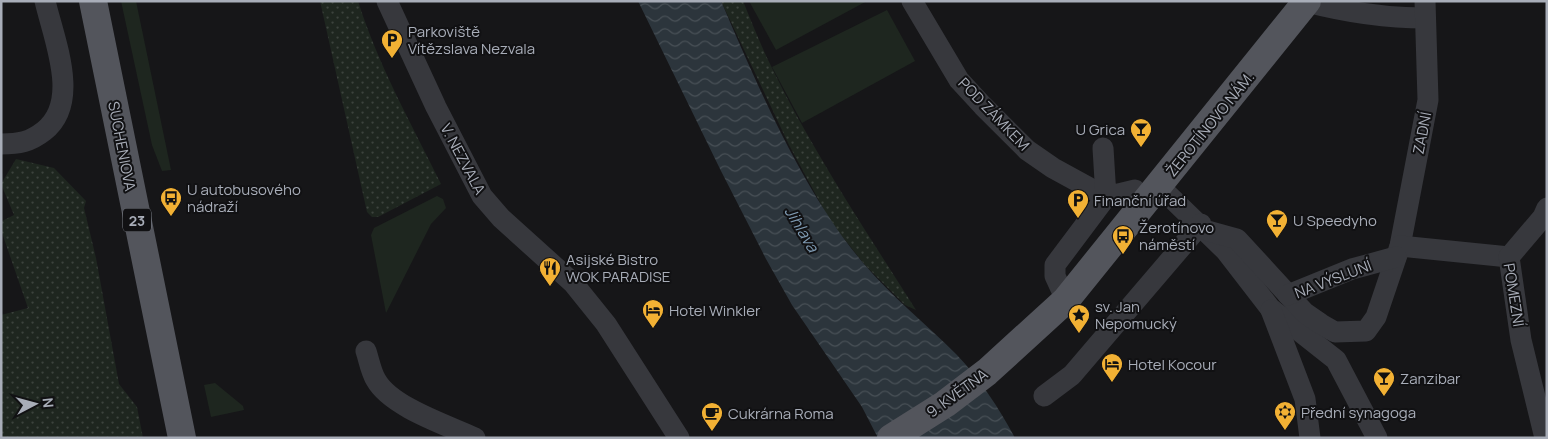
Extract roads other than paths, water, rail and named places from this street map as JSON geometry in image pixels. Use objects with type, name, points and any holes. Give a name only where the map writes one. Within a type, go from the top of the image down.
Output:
[{"type":"main road","name":"SUCHENIOVA","points":[[93,1],[182,438]]},
{"type":"main road","name":"ŽEROTÍNOVO NÁM.","points":[[1018,343],[1066,300],[1147,193],[1271,47],[1307,1]]},
{"type":"main road","name":"9. KVĚTNA","points":[[891,438],[945,404],[987,372],[1018,343]]},
{"type":"street","points":[[1,144],[21,144],[36,137],[54,123],[60,113],[64,100],[63,78],[45,1]]},
{"type":"street","name":"V. NEZVALA","points":[[387,1],[436,107],[482,196],[501,218],[573,283],[606,324],[679,438]]},
{"type":"street","name":"POD ZÁMKEM","points":[[912,1],[940,51],[959,80],[1026,150],[1053,168],[1106,197]]},
{"type":"street","name":"ZADNÍ","points":[[1307,1],[1349,12],[1395,18],[1425,9],[1428,100],[1398,252]]},
{"type":"street","points":[[1066,300],[1055,276],[1055,264],[1106,197],[1103,148],[1116,169],[1147,193],[1204,227],[1236,239],[1288,295]]},
{"type":"street","points":[[1106,197],[1147,193]]},
{"type":"street","points":[[1509,257],[1543,217],[1547,208]]},
{"type":"street","points":[[1204,227],[1226,251],[1270,308],[1336,360],[1378,438]]},
{"type":"street","points":[[1044,396],[1072,375],[1204,227]]},
{"type":"street","name":"POMEZNÍ","points":[[1398,252],[1509,257],[1521,340],[1545,438]]},
{"type":"street","name":"NA VÝSLUNÍ","points":[[1398,252],[1376,317],[1366,331],[1335,332],[1305,314],[1288,295],[1352,269],[1398,252]]},
{"type":"street","points":[[1270,308],[1306,399],[1310,438]]},
{"type":"street","points":[[366,351],[376,381],[391,396],[402,404],[475,438]]},
{"type":"water","name":"Jihlava","points":[[638,1],[721,1],[766,103],[821,205],[842,236],[874,276],[945,343],[973,373],[989,394],[1015,438],[878,438],[862,407],[792,305],[766,259]]},
{"type":"place","name":"Parkoviště Vítězslava Nezvala","points":[[392,59]]},
{"type":"place","name":"U Grica","points":[[1141,148]]},
{"type":"place","name":"U autobusového nádraží","points":[[171,217]]},
{"type":"place","name":"Finanční úřad","points":[[1078,219]]},
{"type":"place","name":"U Speedyho","points":[[1277,239]]},
{"type":"place","name":"Žerotínovo náměstí","points":[[1123,255]]},
{"type":"place","name":"Asijské Bistro WOK PARADISE","points":[[550,287]]},
{"type":"place","name":"Hotel Winkler","points":[[653,329]]},
{"type":"place","name":"sv. Jan Nepomucký","points":[[1079,334]]},
{"type":"place","name":"Hotel Kocour","points":[[1112,383]]},
{"type":"place","name":"Zanzibar","points":[[1384,397]]},
{"type":"place","name":"Přední synagoga","points":[[1285,431]]},
{"type":"place","name":"Cukrárna Roma","points":[[712,432]]}]
